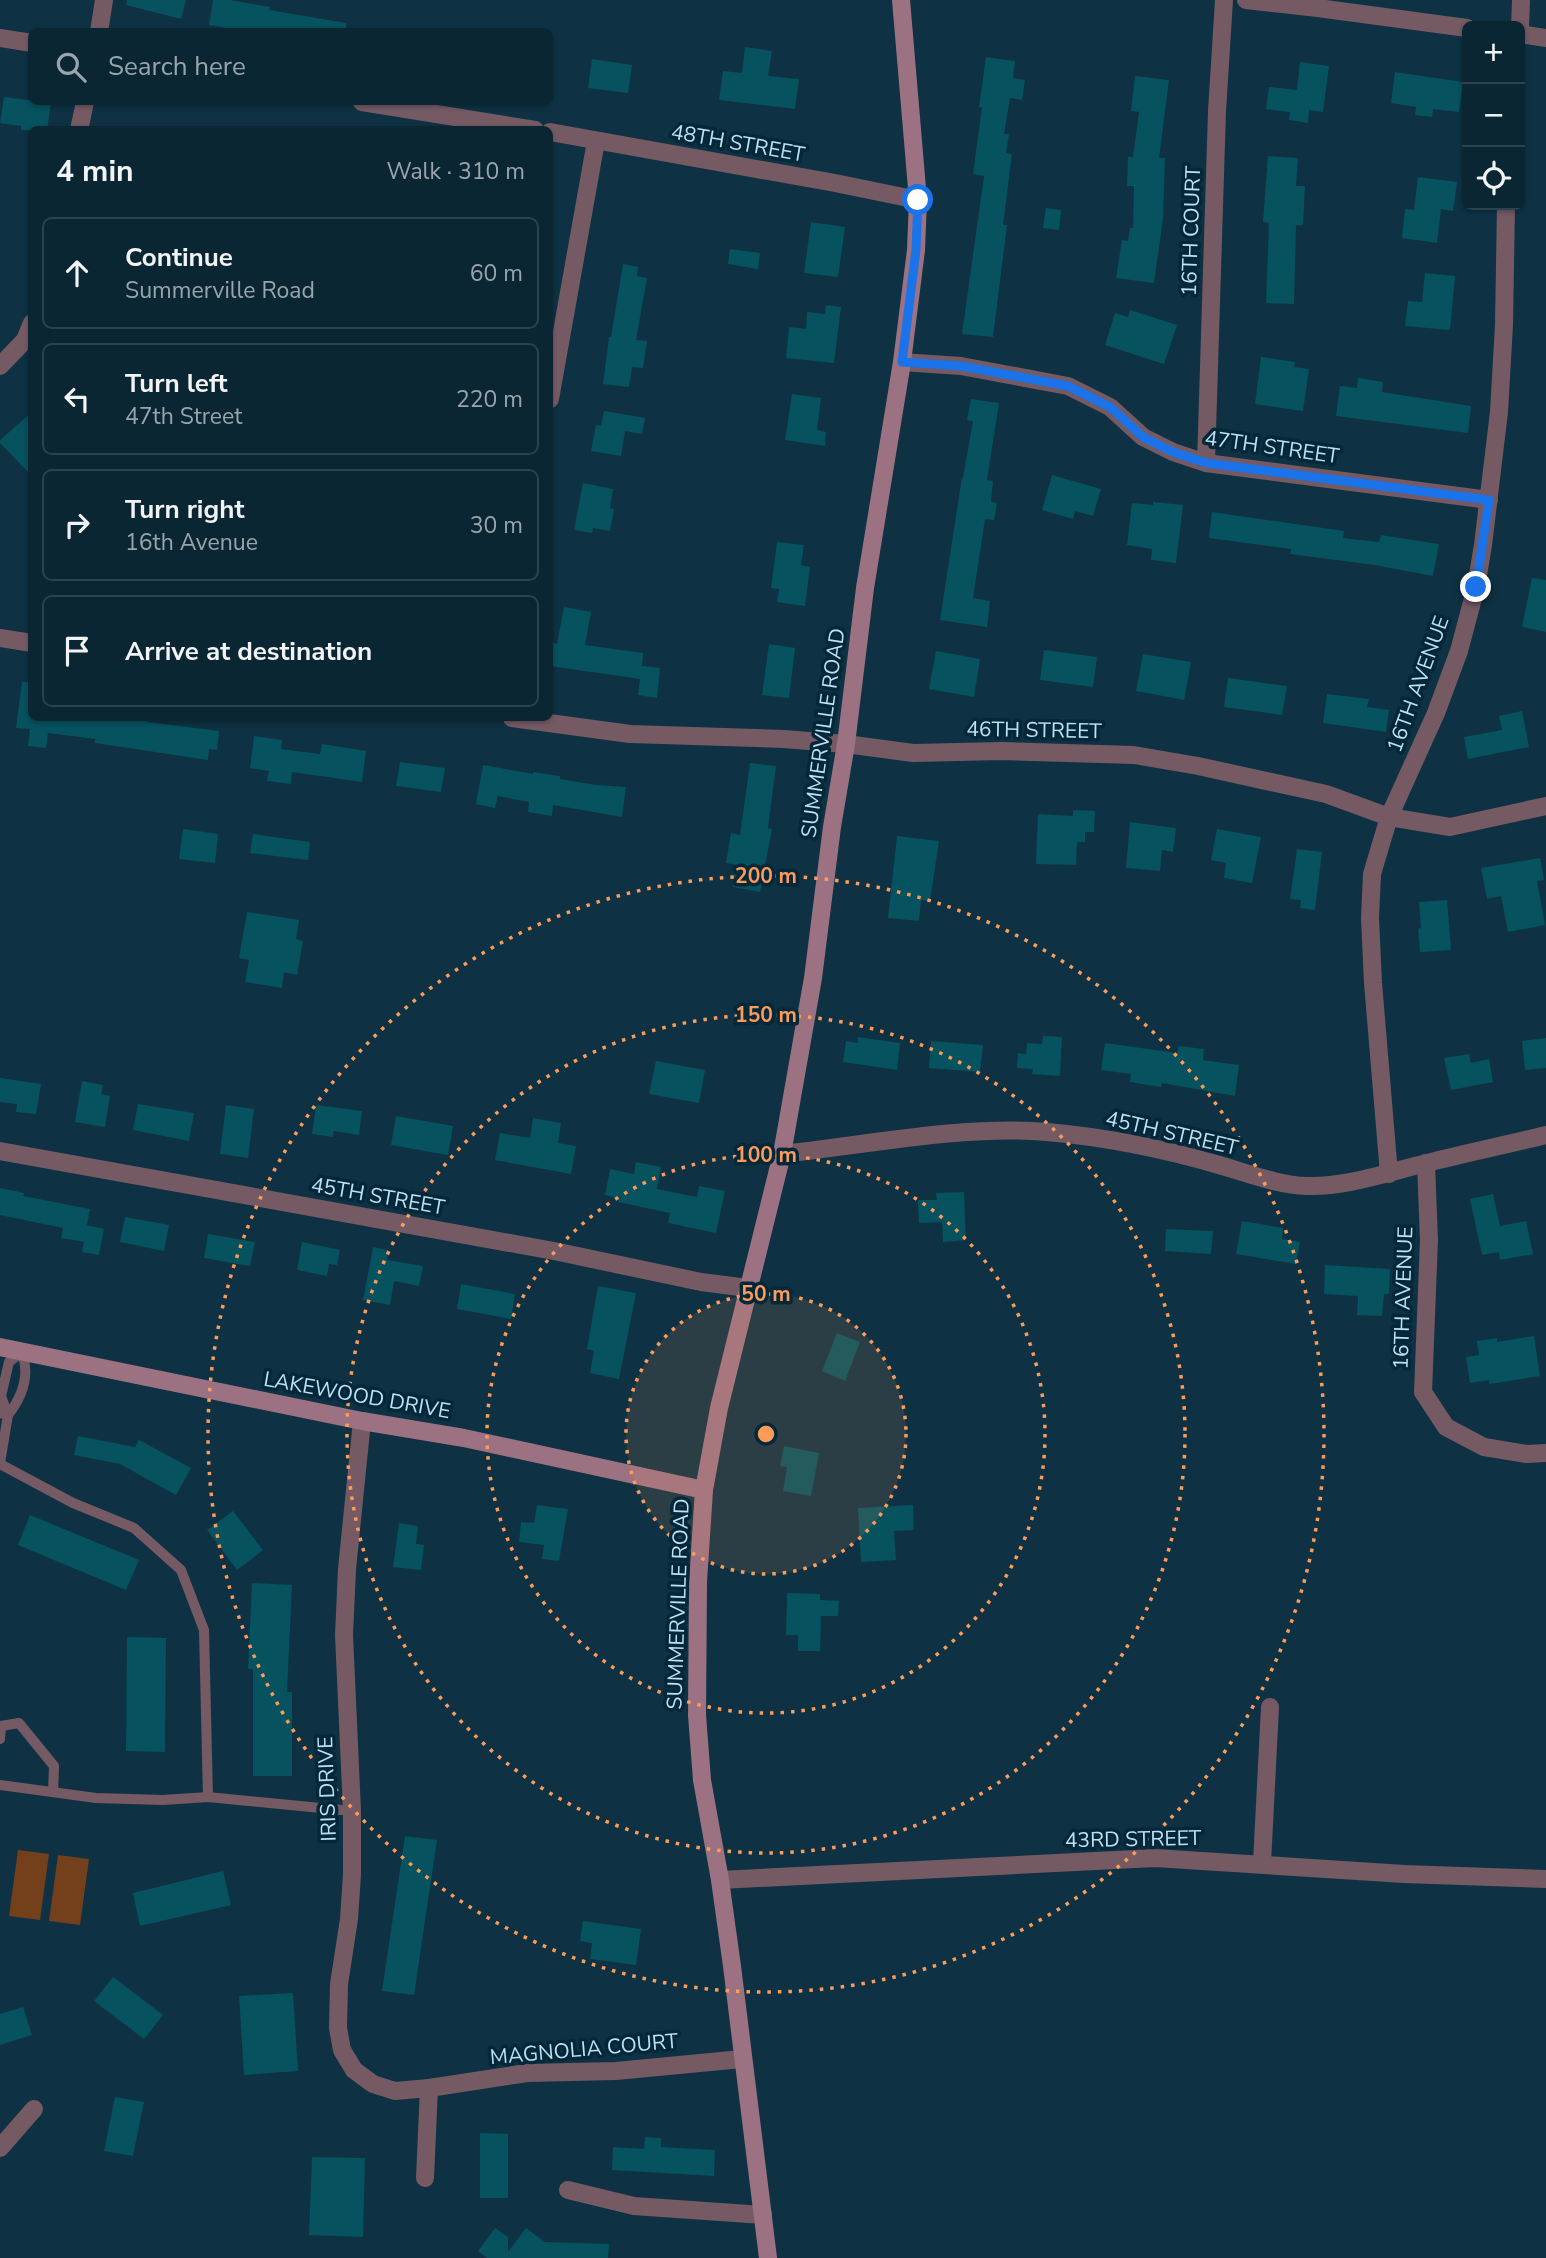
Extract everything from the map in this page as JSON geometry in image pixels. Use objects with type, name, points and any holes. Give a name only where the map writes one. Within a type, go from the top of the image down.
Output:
[{"type":"main road","name":"SUMMERVILLE ROAD","points":[[768,2258],[720,1880],[702,1780],[697,1714],[698,1582],[704,1490],[719,1408],[782,1154],[813,978],[865,588],[902,362],[916,250],[918,200],[901,0]]},
{"type":"main road","name":"LAKEWOOD DRIVE","points":[[0,1347],[362,1421],[464,1438],[704,1490]]},
{"type":"street","points":[[100,28],[104,0]]},
{"type":"street","name":"16TH COURT","points":[[1206,463],[1217,111],[1224,0]]},
{"type":"street","points":[[1246,0],[1462,27]]},
{"type":"street","points":[[1520,21],[1521,2]]},
{"type":"street","points":[[1525,35],[1546,38]]},
{"type":"street","points":[[0,38],[28,42]]},
{"type":"street","points":[[80,126],[84,105]]},
{"type":"street","points":[[381,105],[510,126]]},
{"type":"street","name":"48TH STREET","points":[[553,133],[918,200]]},
{"type":"street","points":[[553,383],[596,141]]},
{"type":"street","name":"16TH AVENUE","points":[[1389,1174],[1373,983],[1370,918],[1372,874],[1389,817],[1436,713],[1459,651],[1476,587],[1499,412],[1506,210]]},
{"type":"street","points":[[0,366],[28,340]]},
{"type":"street","name":"47TH STREET","points":[[902,362],[961,366],[1068,386],[1110,407],[1143,437],[1173,452],[1206,463],[1489,500]]},
{"type":"street","points":[[0,638],[28,642]]},
{"type":"street","name":"46TH STREET","points":[[534,721],[630,734],[784,739],[913,753],[1001,751],[1134,755],[1326,794],[1389,817],[1450,827],[1546,806]]},
{"type":"street","name":"45TH STREET","points":[[782,1154],[980,1132],[1046,1132],[1177,1154],[1262,1178],[1305,1186],[1327,1185],[1389,1174],[1546,1135]]},
{"type":"street","name":"45TH STREET","points":[[0,1151],[554,1251],[701,1282],[748,1288]]},
{"type":"street","name":"16TH AVENUE","points":[[1426,1163],[1429,1240],[1423,1392],[1446,1427],[1484,1447],[1527,1454],[1546,1453]]},
{"type":"street","name":"IRIS DRIVE","points":[[362,1421],[347,1569],[344,1635],[352,1811],[349,1919],[339,1995],[338,2028],[342,2050],[354,2070],[373,2084],[395,2091],[429,2088]]},
{"type":"street","points":[[1262,1863],[1270,1707]]},
{"type":"street","name":"43RD STREET","points":[[720,1880],[1155,1858],[1404,1874],[1546,1879]]},
{"type":"street","name":"MAGNOLIA COURT","points":[[429,2088],[527,2074],[616,2071],[742,2059]]},
{"type":"street","points":[[425,2178],[429,2088]]},
{"type":"street","points":[[0,2148],[34,2109]]},
{"type":"street","points":[[568,2190],[635,2206],[763,2215]]},
{"type":"lane","points":[[4,1414],[21,1399],[27,1366],[22,1352],[9,1362],[1,1396],[4,1414],[0,1463],[73,1503],[134,1528],[181,1570],[204,1630],[208,1797]]},
{"type":"lane","points":[[0,1739],[1,1726],[19,1723],[54,1766],[52,1792]]},
{"type":"lane","points":[[0,1785],[96,1798],[149,1800],[208,1797],[352,1811]]},
{"type":"shaded area","points":[[18,1850],[49,1854],[40,1920],[9,1916]]},
{"type":"shaded area","points":[[58,1855],[89,1859],[80,1925],[49,1921]]},
{"type":"building","points":[[127,0],[186,0],[181,19],[126,5]]},
{"type":"building","points":[[213,0],[230,0],[270,7],[269,10],[346,23],[346,28],[226,28],[209,25]]},
{"type":"building","points":[[745,47],[772,51],[768,76],[799,79],[795,109],[719,100],[723,71],[742,73]]},
{"type":"building","points":[[986,57],[1015,61],[1013,78],[1025,80],[1022,100],[1010,98],[1004,134],[1009,134],[1006,153],[1012,154],[1003,225],[1007,225],[993,337],[962,334],[984,176],[973,174]]},
{"type":"building","points":[[592,59],[632,65],[628,93],[588,88]]},
{"type":"building","points":[[1300,62],[1329,66],[1323,112],[1309,110],[1308,123],[1289,120],[1290,112],[1266,109],[1269,87],[1297,90]]},
{"type":"building","points":[[1395,72],[1462,82],[1459,112],[1433,109],[1432,117],[1415,115],[1416,107],[1391,103]]},
{"type":"building","points":[[1135,76],[1169,80],[1159,158],[1165,158],[1163,219],[1154,283],[1116,278],[1122,240],[1128,241],[1130,228],[1133,228],[1134,186],[1127,186],[1128,157],[1133,157],[1139,112],[1131,111]]},
{"type":"building","points":[[4,97],[28,100],[28,105],[51,105],[48,126],[28,126],[28,130],[21,130],[21,126],[0,123]]},
{"type":"building","points":[[1268,156],[1298,158],[1296,186],[1305,186],[1303,225],[1296,225],[1294,304],[1266,303],[1269,223],[1263,222]]},
{"type":"building","points":[[1418,177],[1457,182],[1453,211],[1441,209],[1437,243],[1402,238],[1405,209],[1414,210]]},
{"type":"building","points":[[1046,208],[1061,210],[1059,230],[1043,228]]},
{"type":"building","points":[[811,222],[845,227],[838,277],[804,273]]},
{"type":"building","points":[[730,249],[760,253],[758,269],[728,264]]},
{"type":"building","points":[[623,264],[638,267],[637,276],[647,278],[636,340],[647,341],[643,368],[632,367],[629,387],[603,384]]},
{"type":"building","points":[[1425,273],[1455,276],[1450,330],[1405,326],[1408,301],[1422,302]]},
{"type":"building","points":[[826,305],[841,307],[834,363],[786,358],[789,327],[806,329],[807,312],[825,314]]},
{"type":"building","points":[[1130,310],[1177,325],[1164,364],[1105,345],[1115,313],[1128,317]]},
{"type":"building","points":[[1261,357],[1295,362],[1294,367],[1309,369],[1303,411],[1255,404]]},
{"type":"building","points":[[1358,378],[1383,382],[1382,392],[1471,406],[1468,433],[1336,416],[1340,386],[1357,388]]},
{"type":"building","points":[[792,394],[821,398],[817,430],[826,432],[825,446],[785,440]]},
{"type":"building","points":[[971,399],[999,403],[987,480],[993,481],[991,502],[997,503],[994,520],[985,519],[973,598],[990,601],[987,627],[940,620],[973,421],[967,420]]},
{"type":"building","points":[[604,411],[645,418],[642,434],[625,431],[621,456],[591,451],[596,425],[601,426]]},
{"type":"building","points":[[28,416],[28,472],[0,443],[0,440]]},
{"type":"building","points":[[1052,475],[1101,489],[1093,516],[1075,511],[1073,519],[1042,510]]},
{"type":"building","points":[[583,483],[613,489],[610,508],[614,509],[610,531],[593,528],[592,533],[574,530]]},
{"type":"building","points":[[1153,502],[1183,505],[1176,563],[1151,560],[1152,549],[1127,545],[1132,503],[1153,505]]},
{"type":"building","points":[[1212,512],[1344,531],[1343,538],[1379,542],[1381,535],[1439,544],[1433,576],[1290,554],[1291,549],[1209,538]]},
{"type":"building","points":[[777,542],[804,545],[801,565],[810,567],[805,606],[777,602],[779,589],[771,588]]},
{"type":"building","points":[[1532,578],[1546,580],[1546,632],[1522,627]]},
{"type":"building","points":[[564,607],[591,612],[585,645],[643,653],[642,666],[660,668],[657,698],[638,695],[640,679],[553,666],[553,643],[557,644]]},
{"type":"building","points":[[769,644],[795,648],[789,698],[762,695]]},
{"type":"building","points":[[1044,650],[1097,657],[1093,687],[1040,680]]},
{"type":"building","points":[[936,651],[980,659],[974,697],[929,689]]},
{"type":"building","points":[[1143,654],[1191,662],[1184,700],[1136,691]]},
{"type":"building","points":[[1228,678],[1287,686],[1282,715],[1224,707]]},
{"type":"building","points":[[22,682],[28,682],[28,721],[147,721],[219,731],[217,750],[209,749],[208,760],[48,733],[46,748],[28,746],[30,729],[16,728]]},
{"type":"building","points":[[1327,694],[1369,699],[1367,707],[1389,710],[1386,732],[1323,723]]},
{"type":"building","points":[[1522,711],[1529,747],[1468,759],[1464,737],[1502,730],[1499,716]]},
{"type":"building","points":[[254,736],[282,740],[281,749],[320,754],[322,744],[366,751],[362,782],[292,772],[291,784],[267,781],[269,771],[250,768]]},
{"type":"building","points":[[400,762],[445,768],[441,792],[396,786]]},
{"type":"building","points":[[750,763],[776,766],[768,828],[772,829],[760,892],[733,887],[736,865],[726,863],[731,833],[740,835]]},
{"type":"building","points":[[483,765],[560,776],[560,779],[597,785],[626,787],[622,817],[553,805],[552,816],[528,812],[529,802],[498,796],[495,808],[476,804]]},
{"type":"building","points":[[1073,810],[1095,811],[1094,832],[1085,832],[1085,842],[1077,842],[1076,865],[1036,864],[1038,814],[1073,816]]},
{"type":"building","points":[[1130,822],[1176,828],[1173,852],[1162,850],[1160,871],[1126,868]]},
{"type":"building","points":[[183,829],[218,834],[215,863],[179,859]]},
{"type":"building","points":[[1217,829],[1261,837],[1252,883],[1224,878],[1226,863],[1211,860]]},
{"type":"building","points":[[253,834],[310,842],[308,860],[250,853]]},
{"type":"building","points":[[897,836],[939,841],[930,901],[921,900],[919,921],[888,918]]},
{"type":"building","points":[[1297,849],[1322,852],[1315,910],[1300,908],[1301,900],[1290,899]]},
{"type":"building","points":[[1540,858],[1544,880],[1537,881],[1545,925],[1508,932],[1501,896],[1487,899],[1481,868]]},
{"type":"building","points":[[1447,900],[1451,950],[1420,952],[1419,902]]},
{"type":"building","points":[[247,912],[299,920],[296,939],[303,941],[297,975],[284,972],[282,988],[245,982],[249,960],[239,958]]},
{"type":"building","points":[[1043,1036],[1062,1037],[1060,1076],[1032,1074],[1033,1069],[1017,1068],[1018,1053],[1026,1054],[1027,1043],[1042,1044]]},
{"type":"building","points":[[858,1037],[900,1043],[897,1070],[843,1062],[846,1041],[858,1043]]},
{"type":"building","points":[[1546,1038],[1546,1068],[1525,1070],[1522,1041]]},
{"type":"building","points":[[931,1041],[983,1045],[980,1072],[929,1068]]},
{"type":"building","points":[[1105,1043],[1177,1053],[1179,1046],[1204,1049],[1203,1060],[1239,1065],[1235,1096],[1162,1083],[1161,1087],[1130,1082],[1131,1074],[1101,1070]]},
{"type":"building","points":[[1469,1054],[1471,1063],[1489,1059],[1493,1082],[1451,1090],[1444,1058]]},
{"type":"building","points":[[656,1061],[705,1070],[699,1103],[649,1094]]},
{"type":"building","points":[[0,1078],[41,1084],[36,1114],[16,1112],[17,1104],[0,1102]]},
{"type":"building","points":[[82,1081],[103,1085],[101,1094],[110,1096],[105,1127],[75,1122]]},
{"type":"building","points":[[138,1104],[194,1113],[189,1141],[133,1130]]},
{"type":"building","points":[[226,1105],[254,1109],[248,1158],[220,1154]]},
{"type":"building","points":[[316,1105],[362,1111],[359,1135],[334,1131],[333,1137],[312,1134]]},
{"type":"building","points":[[396,1116],[453,1126],[448,1155],[391,1145]]},
{"type":"building","points":[[533,1118],[561,1123],[558,1143],[576,1146],[571,1174],[495,1160],[500,1133],[530,1138]]},
{"type":"building","points":[[636,1162],[661,1167],[657,1189],[697,1197],[699,1186],[725,1191],[716,1233],[668,1223],[670,1213],[618,1202],[618,1198],[605,1195],[610,1169],[634,1174]]},
{"type":"building","points":[[0,1188],[24,1193],[23,1196],[90,1209],[87,1225],[104,1229],[99,1255],[82,1252],[84,1242],[61,1238],[63,1228],[0,1215]]},
{"type":"building","points":[[964,1192],[966,1240],[943,1242],[942,1222],[919,1223],[918,1200],[937,1200],[936,1193]]},
{"type":"building","points":[[1493,1194],[1500,1226],[1526,1221],[1533,1254],[1500,1260],[1499,1252],[1482,1255],[1470,1199]]},
{"type":"building","points":[[125,1217],[169,1225],[164,1251],[120,1242]]},
{"type":"building","points":[[1242,1221],[1283,1228],[1282,1239],[1300,1242],[1296,1264],[1236,1254]]},
{"type":"building","points":[[1166,1229],[1213,1231],[1211,1254],[1165,1251]]},
{"type":"building","points":[[208,1234],[255,1242],[250,1266],[204,1258]]},
{"type":"building","points":[[302,1242],[340,1250],[337,1265],[329,1264],[327,1276],[297,1270]]},
{"type":"building","points":[[373,1247],[388,1250],[387,1260],[423,1266],[419,1286],[394,1281],[390,1305],[363,1300]]},
{"type":"building","points":[[1325,1265],[1390,1269],[1389,1294],[1384,1294],[1382,1316],[1357,1315],[1358,1296],[1324,1294]]},
{"type":"building","points":[[461,1284],[515,1294],[511,1319],[457,1309]]},
{"type":"building","points":[[598,1286],[636,1293],[619,1379],[590,1373],[594,1351],[587,1349]]},
{"type":"building","points":[[837,1333],[860,1342],[845,1381],[822,1371]]},
{"type":"building","points":[[1534,1336],[1540,1376],[1489,1384],[1489,1380],[1470,1383],[1466,1357],[1479,1355],[1477,1341],[1497,1338],[1497,1342]]},
{"type":"building","points":[[78,1436],[135,1447],[139,1440],[191,1468],[176,1495],[120,1464],[74,1455]]},
{"type":"building","points":[[784,1446],[819,1453],[811,1496],[783,1491],[787,1467],[780,1466]]},
{"type":"building","points":[[537,1505],[568,1509],[559,1561],[542,1559],[544,1545],[519,1542],[521,1522],[534,1523]]},
{"type":"building","points":[[913,1505],[914,1530],[894,1531],[896,1560],[861,1562],[858,1508]]},
{"type":"building","points":[[233,1511],[263,1550],[237,1570],[207,1530]]},
{"type":"building","points":[[30,1515],[139,1560],[126,1590],[18,1545]]},
{"type":"building","points":[[399,1523],[418,1526],[416,1544],[424,1545],[421,1570],[393,1567]]},
{"type":"building","points":[[252,1583],[292,1585],[287,1692],[292,1692],[292,1776],[253,1776],[253,1669],[248,1669]]},
{"type":"building","points":[[787,1593],[820,1594],[820,1600],[839,1601],[838,1616],[821,1616],[820,1651],[798,1651],[798,1635],[786,1635]]},
{"type":"building","points":[[127,1637],[166,1638],[165,1752],[126,1751]]},
{"type":"building","points":[[405,1836],[437,1840],[414,1995],[382,1991]]},
{"type":"building","points":[[223,1871],[231,1905],[140,1926],[133,1893]]},
{"type":"building","points":[[583,1921],[641,1929],[636,1965],[590,1959],[592,1943],[580,1941]]},
{"type":"building","points":[[113,1977],[163,2015],[144,2039],[94,2001]]},
{"type":"building","points":[[293,1993],[298,2071],[244,2075],[239,1996]]},
{"type":"building","points":[[23,2007],[32,2035],[0,2045],[0,2014]]},
{"type":"building","points":[[115,2097],[144,2102],[133,2156],[104,2151]]},
{"type":"building","points":[[480,2133],[508,2134],[508,2198],[480,2198]]},
{"type":"building","points":[[645,2137],[661,2138],[661,2147],[715,2150],[714,2176],[612,2170],[613,2147],[644,2149]]},
{"type":"building","points":[[312,2157],[365,2158],[363,2237],[309,2235]]},
{"type":"building","points":[[495,2228],[508,2237],[508,2252],[526,2228],[545,2242],[609,2244],[608,2258],[487,2258],[478,2251]]},
{"type":"route","points":[[918,200],[916,250],[902,362],[961,366],[1068,386],[1110,407],[1143,437],[1173,452],[1206,463],[1489,500],[1476,587]]}]
